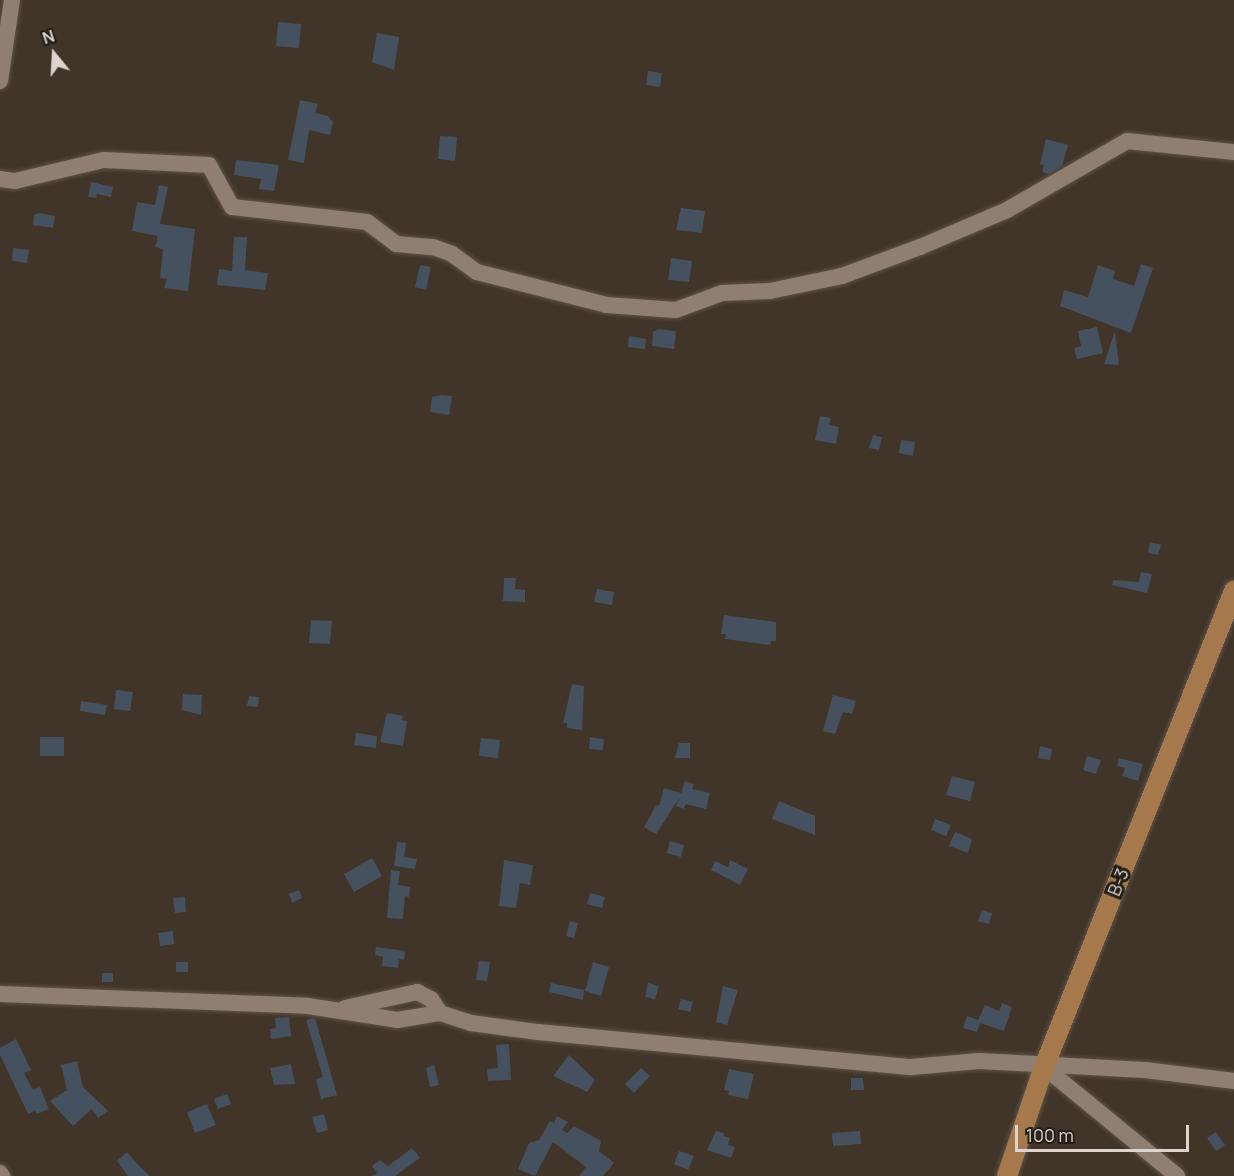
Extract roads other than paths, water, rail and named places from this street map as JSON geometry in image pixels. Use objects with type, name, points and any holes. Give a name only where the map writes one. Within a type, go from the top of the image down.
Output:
[{"type":"main road","name":"B-3","points":[[1007,1176],[1044,1067],[1234,591]]},
{"type":"street","points":[[0,81],[12,0]]},
{"type":"street","points":[[0,179],[15,181],[104,160],[209,165],[232,207],[367,222],[396,244],[433,247],[452,254],[477,272],[606,305],[676,310],[722,293],[770,291],[842,276],[909,251],[1007,210],[1127,141],[1234,152]]},
{"type":"street","points":[[332,1010],[417,992],[431,999],[440,1013]]},
{"type":"street","points":[[0,994],[332,1010],[397,1020],[440,1013],[471,1023],[538,1032],[911,1067],[980,1061],[1044,1067],[1145,1070],[1234,1081]]},
{"type":"street","points":[[1044,1067],[1177,1176]]}]
